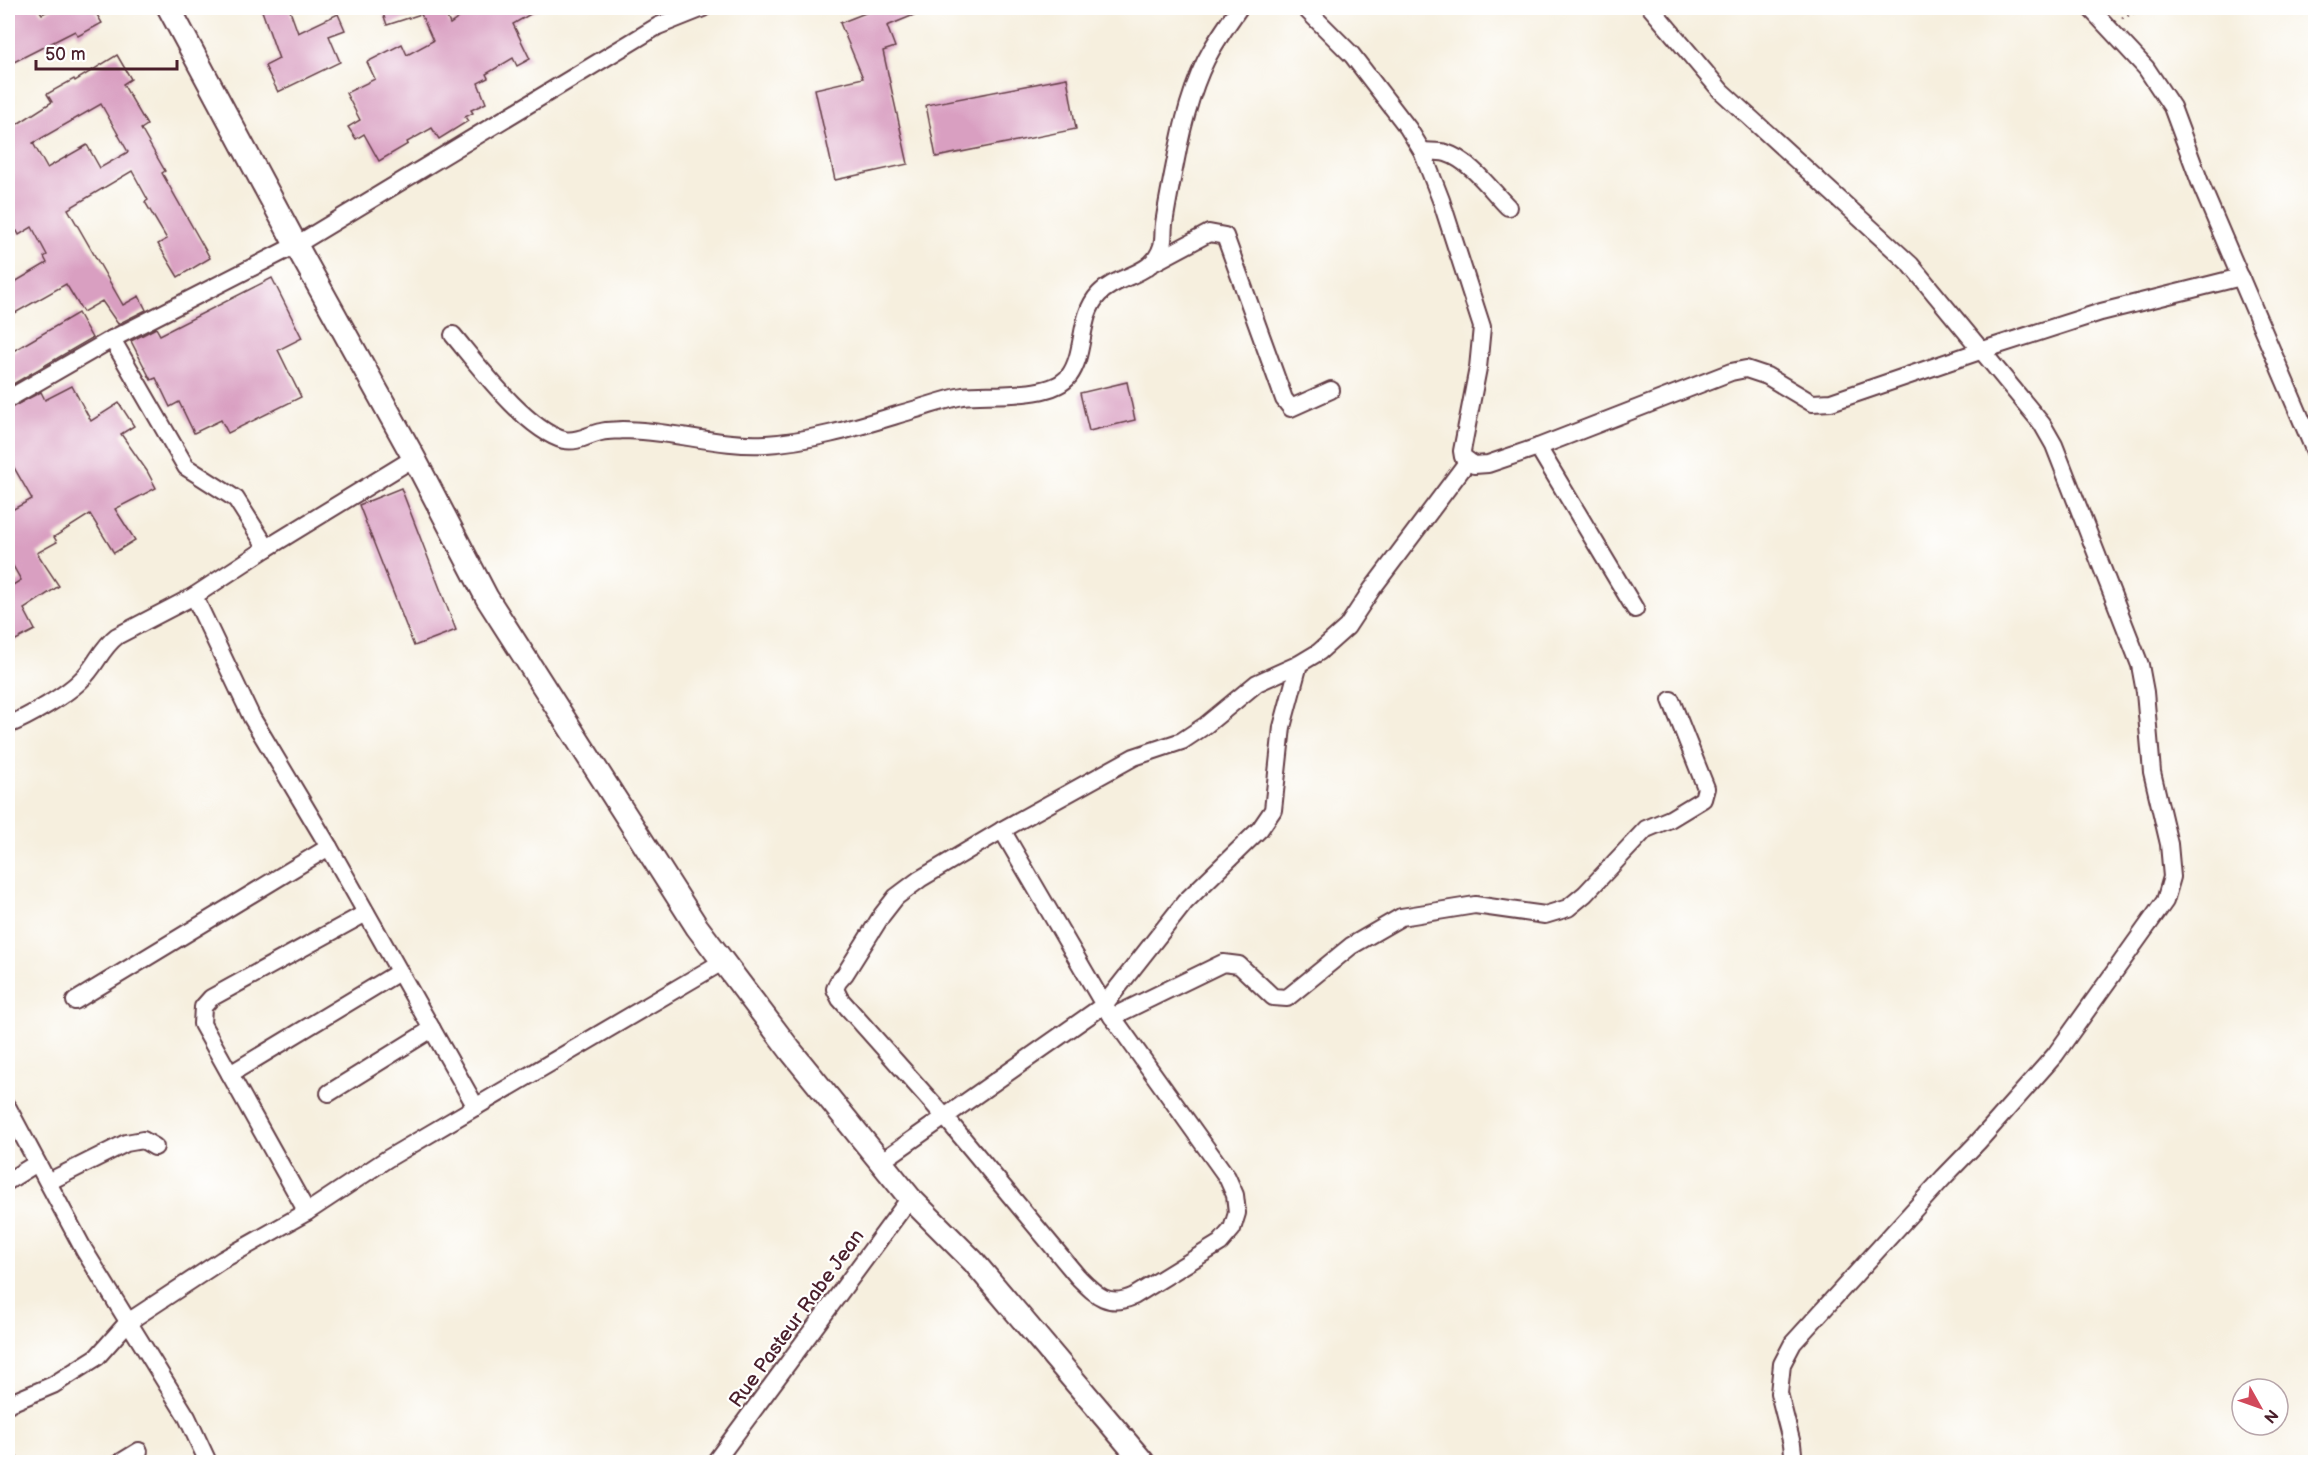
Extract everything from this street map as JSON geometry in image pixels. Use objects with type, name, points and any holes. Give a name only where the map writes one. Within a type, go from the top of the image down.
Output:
[{"type":"main road","points":[[169,8],[414,458],[487,598],[697,927],[790,1050],[910,1198],[973,1261],[1143,1462]]},
{"type":"street","points":[[8,399],[112,339],[296,245],[658,26],[703,8]]},
{"type":"street","points":[[1153,263],[1162,246],[1176,160],[1196,85],[1211,51],[1239,8]]},
{"type":"street","points":[[1305,8],[1352,55],[1408,128],[1422,151],[1452,233],[1482,327],[1478,368],[1462,451],[1463,457],[1474,465],[1488,464],[1538,447],[1731,372],[1746,369],[1767,376],[1812,403],[1831,402],[2101,312],[2241,277]]},
{"type":"street","points":[[1651,8],[1721,91],[1911,265],[2042,424],[2055,445],[2140,665],[2145,692],[2152,772],[2169,844],[2172,877],[2165,901],[2055,1054],[1792,1343],[1782,1364],[1779,1393],[1792,1444],[1794,1462]]},
{"type":"street","points":[[2090,8],[2146,68],[2172,107],[2201,185],[2316,454]]},
{"type":"street","points":[[1422,151],[1444,153],[1455,157],[1468,166],[1508,207]]},
{"type":"street","points":[[453,335],[510,401],[532,421],[564,440],[577,440],[602,432],[626,430],[764,445],[842,431],[961,396],[1047,390],[1062,384],[1070,375],[1075,364],[1086,321],[1098,295],[1110,285],[1138,273],[1209,233],[1225,236],[1284,399],[1291,408],[1331,390]]},
{"type":"street","points":[[112,339],[186,467],[236,499],[267,548]]},
{"type":"street","points":[[1538,447],[1635,609]]},
{"type":"street","points":[[8,725],[73,688],[91,669],[107,644],[117,636],[194,596],[267,548],[414,458]]},
{"type":"street","points":[[1002,830],[1108,1011],[1227,1176],[1235,1195],[1237,1213],[1232,1229],[1220,1243],[1121,1302],[1106,1300],[1078,1277],[945,1117],[840,999],[835,989],[870,931],[896,897],[920,879],[1002,830],[1134,757],[1182,741],[1206,725],[1257,683],[1319,652],[1347,627],[1372,589],[1468,461]]},
{"type":"street","points":[[194,596],[252,718],[329,847],[476,1107]]},
{"type":"street","points":[[1108,1011],[1185,902],[1260,829],[1273,810],[1282,727],[1299,664]]},
{"type":"street","points":[[882,1161],[945,1117],[1108,1011],[1223,963],[1239,965],[1273,998],[1287,998],[1351,946],[1401,917],[1475,905],[1545,915],[1568,908],[1585,894],[1646,829],[1670,819],[1703,799],[1706,788],[1671,700]]},
{"type":"street","points":[[75,1001],[329,847]]},
{"type":"street","points":[[307,1212],[202,1023],[203,1007],[210,998],[366,913]]},
{"type":"street","points":[[8,1404],[53,1385],[97,1357],[128,1322],[222,1260],[307,1212],[387,1159],[722,962]]},
{"type":"street","points":[[230,1074],[399,972]]},
{"type":"street","points":[[329,1093],[432,1029]]},
{"type":"street","points":[[8,1108],[84,1250],[187,1417],[208,1462]]},
{"type":"street","points":[[48,1182],[126,1143],[143,1140],[155,1148]]},
{"type":"street","points":[[8,1181],[37,1163]]},
{"type":"street","name":"Rue Pasteur Rabe Jean","points":[[715,1462],[910,1198]]},
{"type":"street","points":[[121,1462],[139,1451]]},
{"type":"path","points":[[2107,26],[2144,8]]},
{"type":"building","points":[[8,8],[38,8],[42,14],[54,8],[93,8],[102,23],[78,36],[75,31],[8,65]]},
{"type":"building","points":[[261,8],[289,8],[298,33],[338,14],[345,30],[329,36],[340,62],[278,92],[265,66],[279,59]]},
{"type":"building","points":[[381,8],[443,8],[450,24],[473,8],[541,8],[513,24],[530,59],[517,66],[513,58],[486,74],[488,78],[478,83],[486,103],[471,110],[473,113],[465,117],[468,121],[439,139],[432,128],[379,161],[364,134],[356,139],[348,127],[360,120],[346,93],[375,79],[367,62],[402,44],[407,55],[433,41],[421,14],[387,25]]},
{"type":"building","points":[[878,8],[931,8],[887,26],[895,47],[883,51],[908,164],[835,180],[815,89],[863,78],[840,23]]},
{"type":"building","points":[[117,55],[131,79],[123,84],[147,125],[141,129],[165,171],[162,173],[210,258],[178,277],[158,244],[167,239],[145,202],[148,200],[132,171],[68,209],[123,305],[139,296],[146,310],[118,324],[102,301],[83,312],[66,284],[8,317],[8,286],[47,263],[44,257],[47,255],[32,227],[19,235],[17,231],[8,236],[8,130],[52,102],[47,94],[74,79],[75,81]],"holes":[[[101,104],[128,152],[100,168],[87,145],[47,168],[33,143]]]},
{"type":"building","points":[[1067,78],[1076,129],[936,157],[926,105]]},
{"type":"building","points":[[272,278],[302,338],[278,350],[301,397],[228,433],[221,420],[194,433],[179,402],[170,407],[156,378],[151,380],[131,341],[156,328],[160,335]]},
{"type":"building","points":[[78,313],[92,338],[8,387],[8,354]]},
{"type":"building","points":[[1127,382],[1135,420],[1089,431],[1080,393]]},
{"type":"building","points":[[72,386],[91,421],[119,403],[134,426],[121,434],[156,488],[115,509],[135,540],[114,553],[90,514],[54,537],[57,542],[37,553],[59,586],[24,609],[35,630],[8,644],[8,588],[21,580],[8,557],[8,512],[32,499],[8,457],[8,409],[41,392],[45,400]]},
{"type":"building","points":[[401,488],[456,630],[414,646],[359,505]]}]
